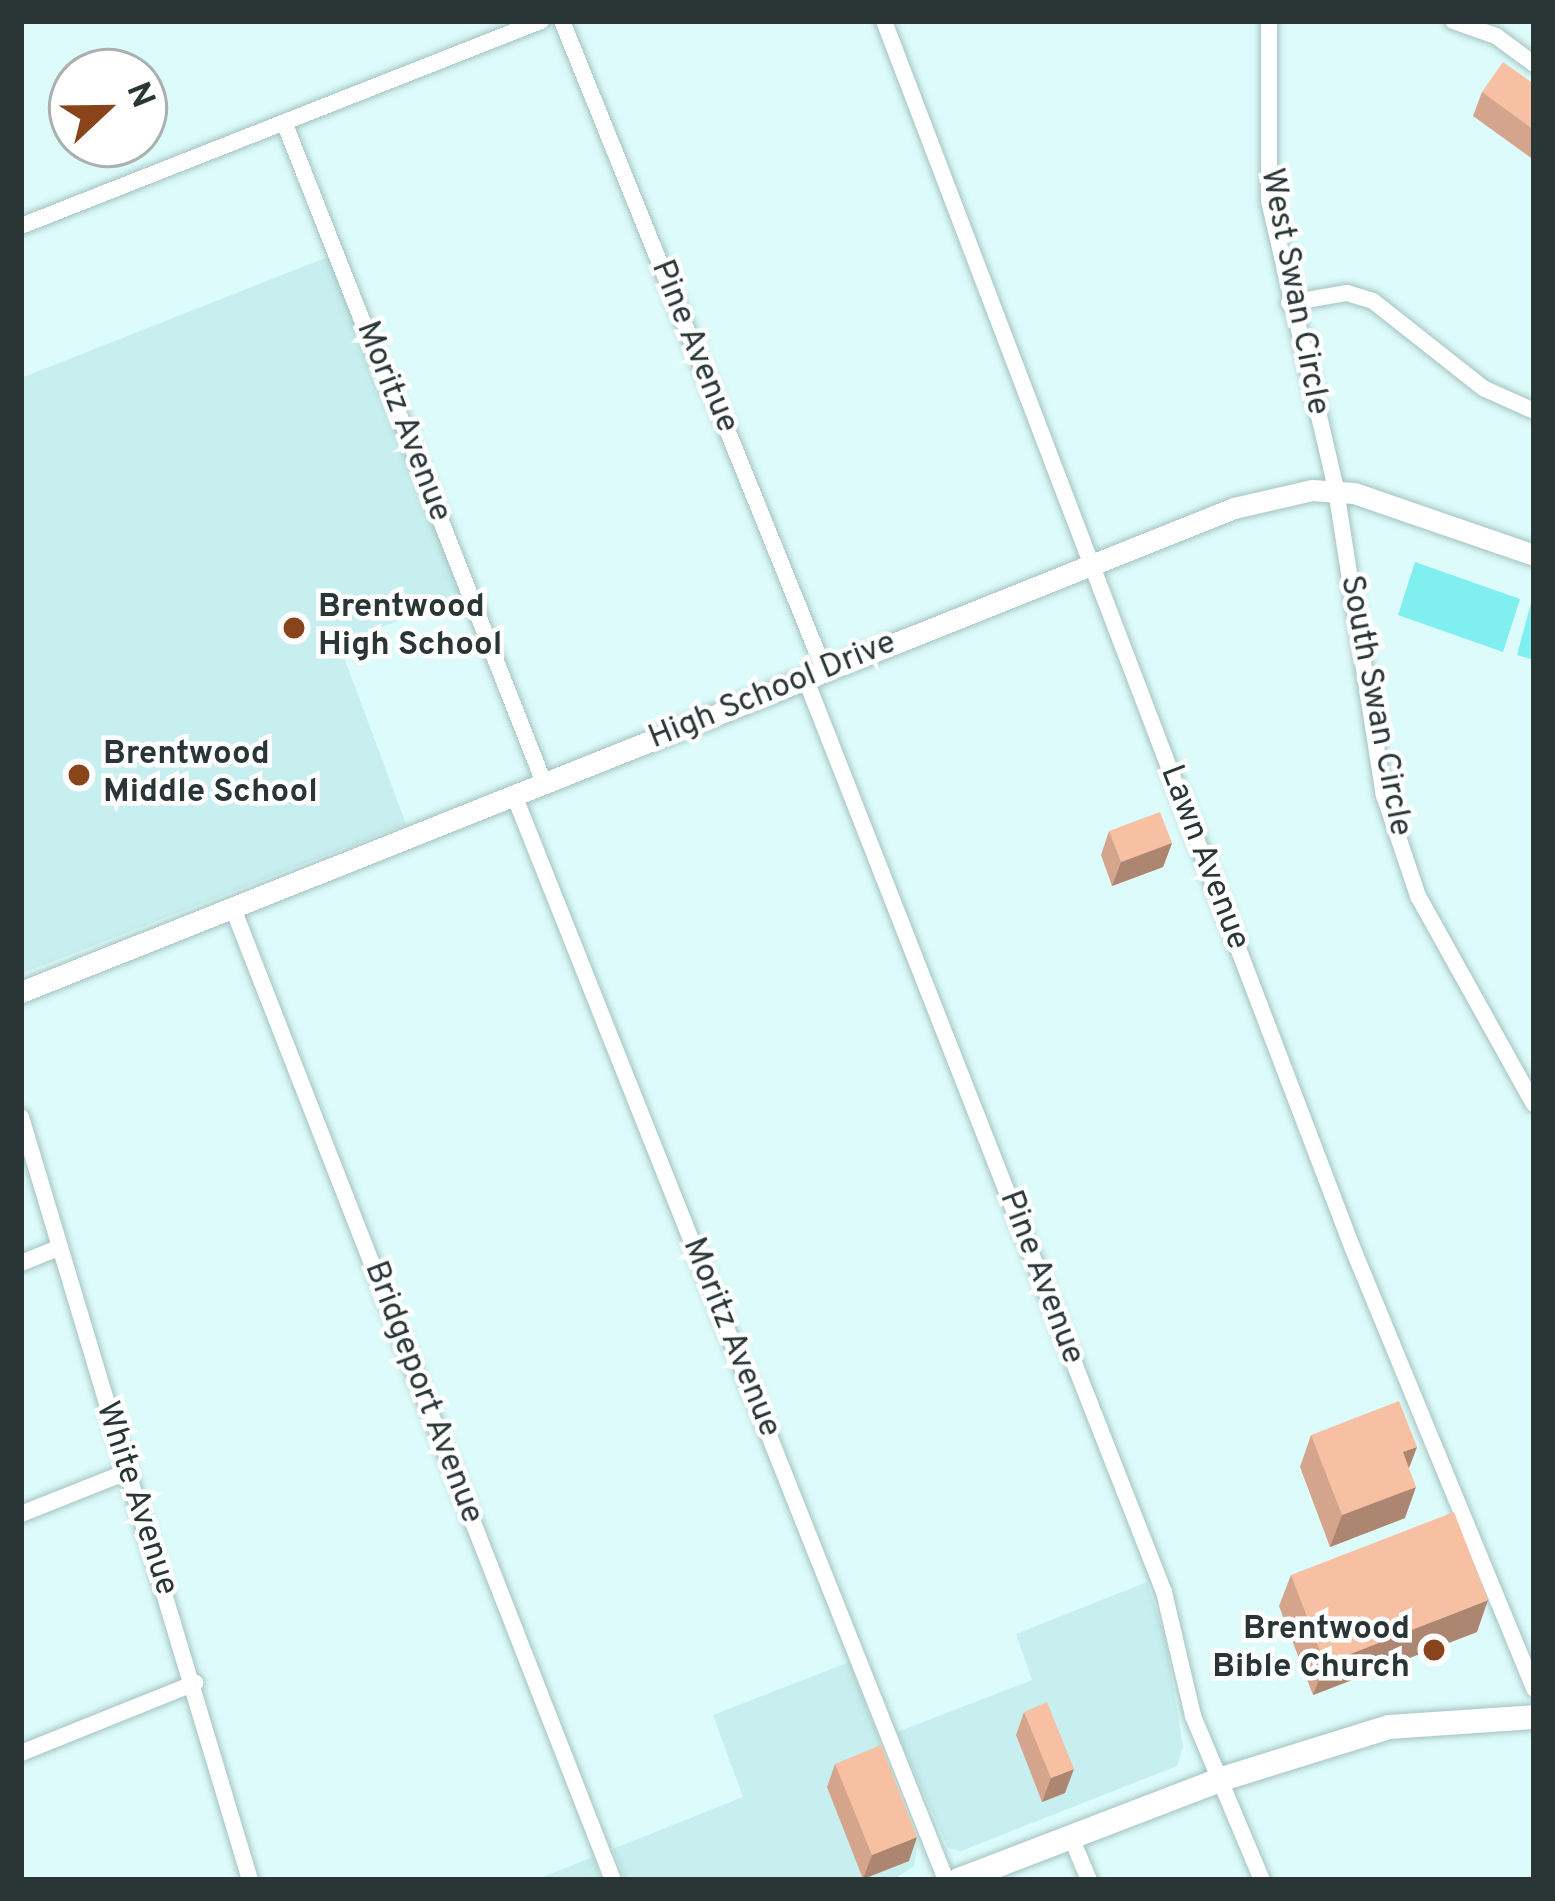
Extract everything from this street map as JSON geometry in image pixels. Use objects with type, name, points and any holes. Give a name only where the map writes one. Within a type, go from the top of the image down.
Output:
[{"type":"main road","points":[[959,1880],[1222,1779],[1389,1727],[1534,1717]]},
{"type":"street","points":[[21,226],[286,128],[541,21]]},
{"type":"street","name":"Pine Avenue","points":[[562,21],[1164,1592],[1193,1716],[1262,1880]]},
{"type":"street","name":"Lawn Avenue","points":[[884,21],[1353,1249],[1534,1690]]},
{"type":"street","name":"West Swan Circle","points":[[1269,21],[1269,201],[1336,490]]},
{"type":"street","points":[[1453,21],[1496,36],[1534,64]]},
{"type":"street","name":"Moritz Avenue","points":[[286,128],[544,783]]},
{"type":"street","points":[[1289,303],[1347,293],[1373,301],[1483,388],[1534,411]]},
{"type":"street","name":"High School Drive","points":[[21,992],[815,676],[1089,561],[1234,508],[1336,490],[1534,555]]},
{"type":"street","name":"South Swan Circle","points":[[1336,490],[1398,843],[1435,931],[1534,1104]]},
{"type":"street","name":"Moritz Avenue","points":[[514,795],[946,1880]]},
{"type":"street","name":"Bridgeport Avenue","points":[[232,907],[613,1880]]},
{"type":"street","name":"White Avenue","points":[[21,1117],[124,1473],[195,1683],[250,1880]]},
{"type":"street","points":[[21,1263],[58,1248]]},
{"type":"street","points":[[21,1514],[124,1473]]},
{"type":"street","points":[[21,1753],[195,1683]]},
{"type":"street","points":[[1071,1837],[1089,1880]]},
{"type":"shaded area","points":[[330,256],[461,596],[339,644],[406,824],[21,974],[21,378]]},
{"type":"shaded area","points":[[1415,562],[1520,599],[1503,652],[1398,615]]},
{"type":"shaded area","points":[[1534,604],[1534,660],[1517,655]]},
{"type":"shaded area","points":[[1147,1582],[1166,1641],[1183,1747],[1177,1766],[961,1851],[948,1848],[897,1732],[1032,1680],[1016,1634]]},
{"type":"shaded area","points":[[849,1662],[918,1843],[914,1866],[893,1880],[625,1880],[613,1849],[743,1797],[713,1715]]},
{"type":"shaded area","points":[[593,1857],[601,1880],[535,1880]]},
{"type":"building","points":[[1503,62],[1534,84],[1534,130],[1482,92]]},
{"type":"building","points":[[1160,812],[1172,843],[1121,862],[1109,831]]},
{"type":"building","points":[[1399,1401],[1417,1447],[1403,1452],[1416,1487],[1342,1515],[1311,1435]]},
{"type":"building","points":[[1454,1512],[1488,1600],[1325,1664],[1291,1575]]},
{"type":"building","points":[[1047,1702],[1074,1769],[1051,1778],[1024,1712]]},
{"type":"building","points":[[881,1745],[917,1837],[872,1855],[835,1764]]},
{"type":"place","name":"Brentwood High School","points":[[294,628]]},
{"type":"place","name":"Brentwood Middle School","points":[[79,775]]},
{"type":"place","name":"Brentwood Bible Church","points":[[1434,1650]]}]
